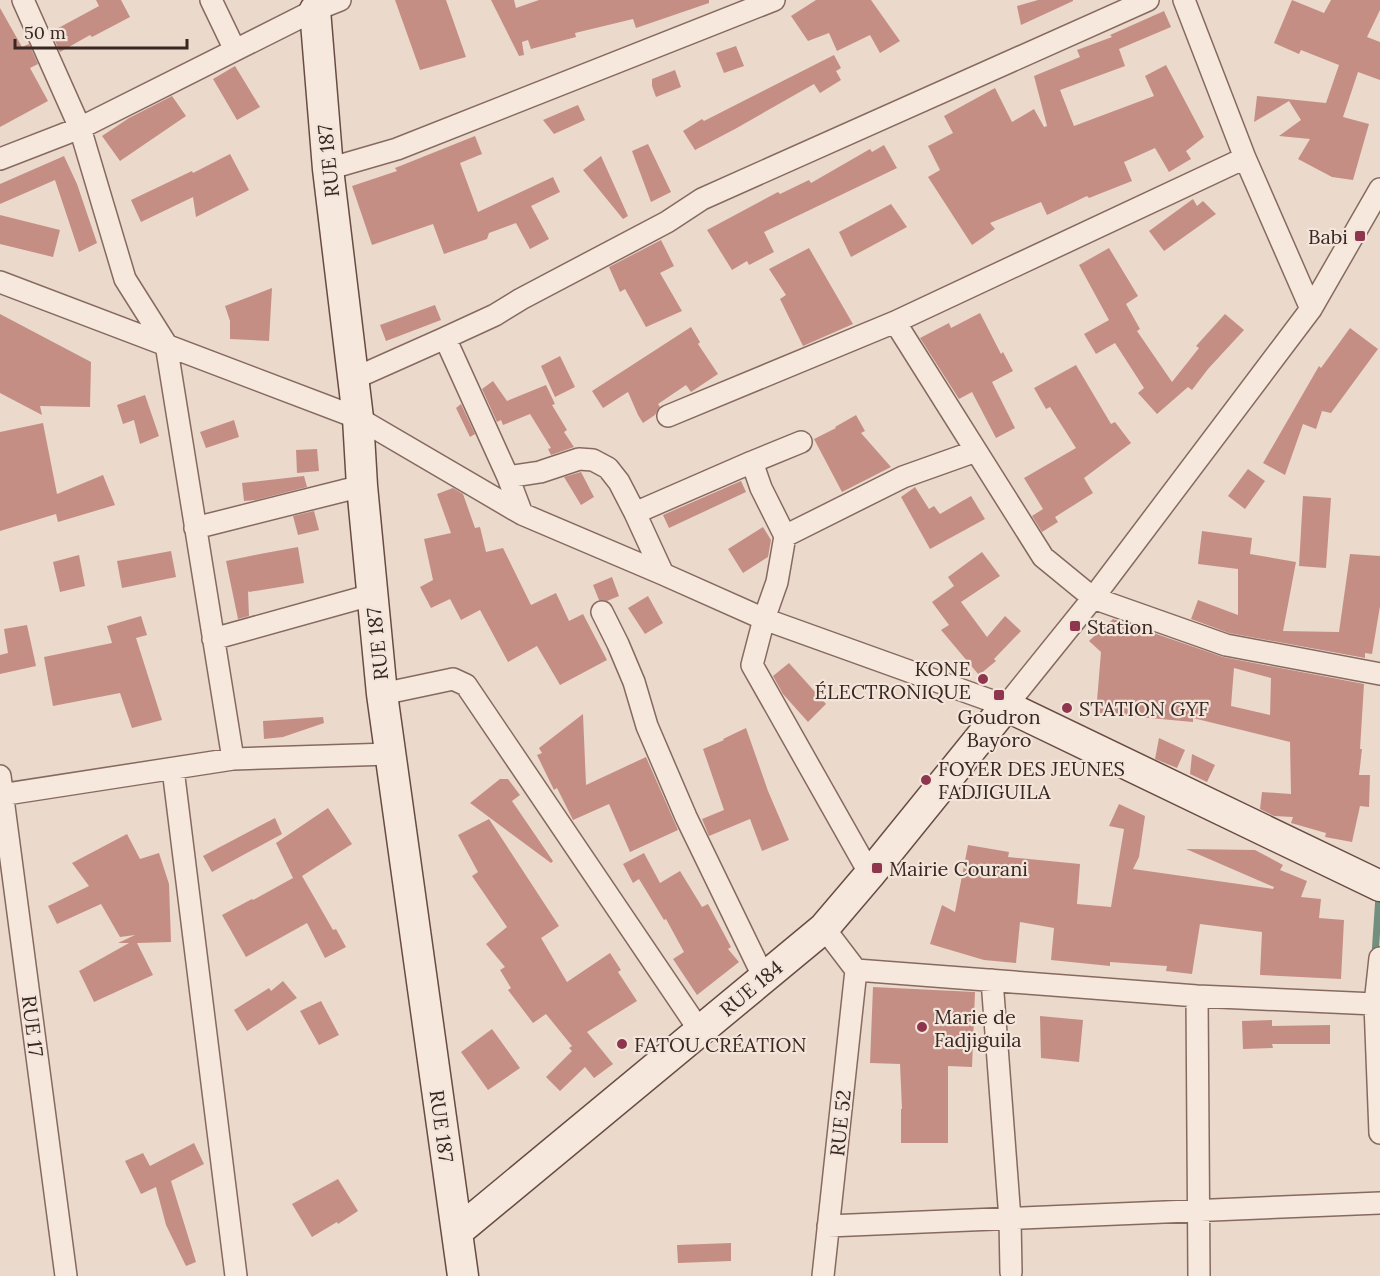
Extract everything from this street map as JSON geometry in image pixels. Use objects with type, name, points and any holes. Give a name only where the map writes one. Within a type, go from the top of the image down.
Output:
[{"type":"street","points":[[23,0],[80,128],[125,279],[166,344],[233,759]]},
{"type":"street","points":[[211,0],[235,50]]},
{"type":"street","points":[[328,169],[397,149],[774,0]]},
{"type":"street","points":[[353,379],[495,315],[520,299],[667,222],[702,199],[1148,0]]},
{"type":"street","points":[[1184,0],[1245,158],[1311,309]]},
{"type":"street","points":[[0,159],[80,128],[323,3]]},
{"type":"street","name":"RUE 187","points":[[323,3],[328,169],[358,418],[371,595],[390,754],[463,1276]]},
{"type":"street","points":[[668,416],[895,322],[1245,158]]},
{"type":"street","points":[[1006,706],[1094,598],[1311,309],[1380,189]]},
{"type":"street","points":[[0,282],[358,418],[522,514],[764,619],[1006,706],[1380,886]]},
{"type":"street","points":[[895,322],[1043,557],[1094,598],[1226,645],[1380,674]]},
{"type":"street","points":[[445,338],[508,477],[522,514]]},
{"type":"street","points":[[636,513],[801,442]]},
{"type":"street","points":[[785,536],[903,477],[976,451]]},
{"type":"street","points":[[508,477],[540,472],[579,459],[593,460],[608,468],[619,482],[636,513],[663,574]]},
{"type":"street","points":[[752,462],[760,488],[785,536],[777,582],[752,665],[870,874]]},
{"type":"street","points":[[195,528],[362,486]]},
{"type":"street","points":[[213,639],[371,595]]},
{"type":"street","points":[[602,612],[634,682],[647,726],[686,817],[764,978]]},
{"type":"street","points":[[382,694],[453,679],[466,686],[700,1031]]},
{"type":"street","name":"RUE 184","points":[[458,1232],[824,928],[1006,706]]},
{"type":"street","points":[[1,789],[173,769],[233,759],[390,754]]},
{"type":"street","points":[[173,769],[236,1276]]},
{"type":"street","name":"RUE 17","points":[[1,789],[66,1276]]},
{"type":"street","points":[[824,928],[856,970],[1197,996],[1375,1004]]},
{"type":"street","points":[[1380,958],[1375,1004],[1380,1133]]},
{"type":"street","name":"RUE 52","points":[[823,1276],[856,970]]},
{"type":"street","points":[[992,980],[1010,1219],[1011,1272]]},
{"type":"street","points":[[1197,996],[1199,1276]]},
{"type":"street","points":[[828,1226],[1380,1203]]},
{"type":"building","points":[[96,0],[121,0],[130,17],[60,52],[51,32],[99,6]]},
{"type":"building","points":[[395,0],[446,0],[466,57],[420,70]]},
{"type":"building","points":[[491,0],[514,0],[516,8],[539,0],[709,0],[709,3],[636,28],[633,19],[575,33],[576,37],[531,49],[528,40],[522,42],[524,55],[519,56]]},
{"type":"building","points":[[816,0],[871,0],[900,41],[880,53],[870,35],[837,51],[829,33],[808,41],[791,16]]},
{"type":"building","points":[[1038,0],[1073,1],[1021,25],[1017,6]]},
{"type":"building","points":[[1292,0],[1324,13],[1331,0],[1380,0],[1380,10],[1367,37],[1380,42],[1380,80],[1358,72],[1343,117],[1369,124],[1353,180],[1332,177],[1298,159],[1310,139],[1279,136],[1301,120],[1289,101],[1254,122],[1257,96],[1326,103],[1339,65],[1301,50],[1299,54],[1274,43]]},
{"type":"building","points":[[0,8],[22,47],[29,44],[38,64],[30,68],[48,101],[0,127]]},
{"type":"building","points":[[1164,11],[1171,27],[1119,49],[1125,66],[1060,90],[1074,126],[1154,96],[1145,76],[1166,65],[1204,137],[1186,151],[1191,159],[1169,172],[1155,148],[1124,162],[1132,181],[1089,198],[1087,196],[1047,215],[1041,202],[990,223],[995,229],[972,245],[928,177],[940,170],[928,146],[953,133],[944,116],[995,88],[1012,122],[1034,109],[1044,127],[1047,126],[1034,76],[1080,57],[1077,50],[1112,37],[1110,35]]},
{"type":"building","points":[[736,46],[744,66],[724,73],[716,53]]},
{"type":"building","points":[[834,55],[841,68],[836,71],[841,80],[820,93],[814,84],[695,150],[683,131],[702,119],[704,121]]},
{"type":"building","points":[[235,66],[260,107],[237,120],[213,79]]},
{"type":"building","points":[[675,70],[681,87],[656,97],[652,79]]},
{"type":"building","points":[[172,96],[186,116],[120,161],[102,136],[129,118]]},
{"type":"building","points":[[578,105],[585,120],[554,134],[543,120]]},
{"type":"building","points":[[475,136],[482,154],[460,163],[478,212],[553,177],[560,192],[531,206],[549,239],[530,249],[516,223],[489,233],[487,239],[444,254],[433,224],[372,245],[352,186],[397,171],[395,168]]},
{"type":"building","points":[[648,144],[671,192],[651,202],[632,151]]},
{"type":"building","points":[[884,145],[897,168],[764,232],[774,252],[749,265],[747,261],[732,270],[707,230],[778,192],[780,194],[809,180],[811,183],[870,149],[872,152]]},
{"type":"building","points":[[230,154],[249,190],[196,217],[193,197],[141,222],[131,200]]},
{"type":"building","points":[[64,156],[77,184],[97,243],[79,252],[55,180],[0,204],[0,184]]},
{"type":"building","points":[[601,156],[628,216],[623,219],[583,170]]},
{"type":"building","points":[[1193,199],[1197,206],[1203,201],[1216,214],[1164,251],[1149,231]]},
{"type":"building","points":[[891,204],[907,227],[851,257],[839,232]]},
{"type":"building","points":[[0,215],[60,230],[53,257],[0,244]]},
{"type":"building","points":[[661,240],[674,266],[660,273],[682,311],[646,327],[625,289],[620,292],[609,267]]},
{"type":"building","points":[[809,248],[853,324],[803,346],[780,299],[786,295],[769,269]]},
{"type":"building","points":[[1109,248],[1138,296],[1126,304],[1140,329],[1137,331],[1172,382],[1199,348],[1196,346],[1225,314],[1244,330],[1192,390],[1188,387],[1157,414],[1138,393],[1144,388],[1115,343],[1096,354],[1084,334],[1109,320],[1079,265]]},
{"type":"building","points":[[272,288],[269,341],[230,339],[230,321],[225,306]]},
{"type":"building","points":[[435,305],[441,320],[386,341],[380,325]]},
{"type":"building","points":[[980,313],[1001,354],[1003,352],[1013,371],[992,382],[1015,428],[996,438],[972,392],[959,399],[920,338],[949,323],[951,328]]},
{"type":"building","points":[[0,314],[91,362],[90,407],[40,406],[42,415],[0,393]]},
{"type":"building","points":[[691,327],[700,342],[698,344],[718,374],[691,392],[686,385],[658,404],[660,407],[655,415],[643,423],[628,392],[603,408],[592,391]]},
{"type":"building","points":[[1350,328],[1378,349],[1331,413],[1322,411],[1316,429],[1303,424],[1285,475],[1263,463],[1319,366],[1321,368]]},
{"type":"building","points":[[560,356],[575,387],[555,397],[541,366]]},
{"type":"building","points":[[1076,365],[1111,424],[1115,422],[1131,443],[1084,478],[1093,493],[1055,517],[1058,522],[1042,532],[1032,516],[1043,509],[1024,478],[1076,448],[1050,407],[1046,409],[1034,388]]},
{"type":"building","points":[[493,381],[507,401],[546,385],[555,404],[552,405],[567,430],[564,432],[574,447],[551,455],[548,449],[551,448],[530,414],[503,425],[501,420],[497,422],[482,389]]},
{"type":"building","points":[[145,395],[159,436],[140,444],[134,420],[123,424],[117,405]]},
{"type":"building","points":[[461,404],[475,434],[470,437],[456,408]]},
{"type":"building","points":[[856,415],[865,431],[861,433],[891,467],[842,492],[814,439]]},
{"type":"building","points":[[234,420],[239,437],[206,448],[200,432]]},
{"type":"building","points":[[43,423],[57,494],[103,475],[115,505],[58,522],[56,514],[0,531],[0,432]]},
{"type":"building","points":[[317,449],[319,471],[297,473],[296,450]]},
{"type":"building","points":[[1248,469],[1265,481],[1245,509],[1228,496]]},
{"type":"building","points":[[581,472],[594,497],[581,505],[564,477]]},
{"type":"building","points":[[304,476],[307,487],[244,501],[242,483]]},
{"type":"building","points":[[741,481],[746,492],[669,528],[663,515]]},
{"type":"building","points":[[915,487],[929,509],[934,506],[940,514],[971,496],[985,519],[930,549],[901,497]]},
{"type":"building","points":[[453,488],[463,494],[475,528],[480,527],[486,552],[503,548],[531,605],[556,593],[569,621],[583,614],[607,660],[560,685],[537,646],[508,662],[480,610],[461,620],[450,599],[431,608],[420,587],[433,580],[424,539],[451,533],[437,494]]},
{"type":"building","points":[[1303,496],[1331,498],[1326,568],[1299,566]]},
{"type":"building","points":[[314,511],[319,530],[298,535],[293,516]]},
{"type":"building","points":[[763,527],[771,540],[768,557],[743,573],[728,549]]},
{"type":"building","points":[[1202,531],[1252,538],[1250,554],[1296,562],[1283,631],[1339,632],[1350,554],[1380,556],[1380,606],[1372,654],[1365,653],[1365,658],[1229,633],[1191,619],[1198,600],[1238,615],[1238,569],[1198,564]]},
{"type":"building","points":[[298,547],[304,583],[248,591],[249,616],[238,619],[226,561]]},
{"type":"building","points":[[171,551],[176,577],[122,588],[117,561]]},
{"type":"building","points":[[982,552],[1000,576],[961,602],[987,637],[1005,616],[1021,631],[994,659],[996,661],[979,675],[941,630],[949,625],[932,602],[954,586],[948,577]]},
{"type":"building","points":[[79,555],[85,586],[60,592],[53,562]]},
{"type":"building","points":[[612,577],[619,596],[607,601],[599,600],[593,585]]},
{"type":"building","points":[[648,596],[663,623],[645,634],[628,608]]},
{"type":"building","points":[[141,616],[147,635],[136,638],[162,720],[132,728],[120,693],[53,706],[44,657],[112,643],[107,626]]},
{"type":"building","points":[[1113,619],[1223,657],[1364,684],[1359,775],[1370,775],[1369,807],[1360,806],[1352,842],[1325,837],[1326,833],[1291,823],[1293,817],[1274,816],[1260,809],[1262,792],[1291,794],[1290,742],[1193,718],[1193,722],[1096,713],[1101,652],[1089,641]],"holes":[[[1234,668],[1271,678],[1270,715],[1231,706]]]},
{"type":"building","points":[[27,625],[36,666],[0,674],[0,655],[8,653],[4,629]]},
{"type":"building","points":[[789,663],[826,704],[808,722],[783,694],[773,676]]},
{"type":"building","points":[[583,714],[586,785],[646,757],[678,830],[630,852],[609,804],[573,820],[557,788],[554,790],[537,755],[542,753],[539,748]]},
{"type":"building","points":[[323,717],[324,723],[283,737],[264,739],[263,721]]},
{"type":"building","points":[[746,728],[768,791],[789,840],[762,851],[750,819],[709,836],[702,819],[724,810],[703,749]]},
{"type":"building","points":[[1159,738],[1185,750],[1177,768],[1155,759]]},
{"type":"building","points":[[1192,754],[1215,765],[1207,782],[1190,774]]},
{"type":"building","points":[[500,779],[508,779],[520,795],[512,801],[553,861],[551,863],[470,803]]},
{"type":"building","points":[[1119,804],[1145,816],[1139,857],[1133,869],[1273,889],[1274,887],[1186,849],[1255,850],[1283,865],[1280,870],[1307,881],[1301,897],[1321,899],[1319,918],[1344,920],[1341,979],[1260,975],[1262,932],[1200,924],[1192,974],[1166,971],[1167,966],[1110,962],[1110,966],[1051,960],[1054,928],[1020,922],[1016,963],[984,960],[930,944],[942,905],[955,912],[968,845],[1009,852],[1008,857],[1080,864],[1077,904],[1111,907],[1124,829],[1109,826]]},
{"type":"building","points":[[328,808],[352,844],[302,876],[333,930],[336,929],[346,947],[325,958],[307,923],[246,957],[222,915],[293,878],[276,843]]},
{"type":"building","points":[[275,818],[282,834],[212,872],[203,856]]},
{"type":"building","points":[[489,819],[559,926],[541,938],[567,982],[610,953],[621,970],[618,972],[637,1001],[587,1032],[613,1064],[594,1078],[585,1067],[560,1091],[546,1077],[572,1051],[569,1048],[572,1046],[546,1014],[533,1023],[508,990],[511,988],[500,970],[505,967],[486,944],[507,927],[472,876],[478,872],[458,835]]},
{"type":"building","points":[[127,834],[140,859],[159,853],[169,884],[171,942],[137,943],[153,975],[94,1002],[79,971],[129,943],[118,943],[135,935],[120,937],[101,904],[57,924],[48,906],[89,886],[72,863]]},
{"type":"building","points":[[644,853],[660,883],[680,871],[702,907],[708,904],[731,947],[728,949],[739,962],[697,995],[673,959],[684,952],[666,919],[664,920],[639,879],[633,883],[623,864]]},
{"type":"building","points":[[283,981],[297,998],[247,1031],[234,1010],[269,988],[271,991]]},
{"type":"building","name":"Marie de Fadjiguila","points":[[873,987],[975,992],[972,1067],[948,1066],[948,1143],[901,1143],[900,1064],[870,1063]]},
{"type":"building","points":[[321,1001],[339,1035],[319,1045],[300,1011]]},
{"type":"building","points":[[1040,1016],[1083,1020],[1079,1062],[1041,1058]]},
{"type":"building","points":[[1272,1020],[1272,1026],[1330,1025],[1330,1044],[1272,1044],[1273,1048],[1243,1049],[1242,1021]]},
{"type":"building","points":[[492,1029],[520,1068],[488,1090],[461,1052]]},
{"type":"building","points":[[194,1143],[204,1164],[171,1181],[196,1262],[186,1266],[166,1225],[156,1187],[141,1194],[125,1161],[143,1153],[150,1166]]},
{"type":"building","points":[[338,1179],[358,1211],[312,1237],[292,1204]]},
{"type":"building","points":[[731,1243],[731,1261],[678,1263],[677,1245]]},
{"type":"waterway","points":[[1375,955],[1379,896]]},
{"type":"place","name":"Babi","points":[[1360,236]]},
{"type":"place","name":"Station","points":[[1075,626]]},
{"type":"place","name":"KONE ÉLECTRONIQUE","points":[[983,679]]},
{"type":"place","name":"Goudron Bayoro","points":[[999,695]]},
{"type":"place","name":"STATION GYF","points":[[1067,708]]},
{"type":"place","name":"FOYER DES JEUNES FADJIGUILA","points":[[926,780]]},
{"type":"place","name":"Mairie Courani","points":[[877,868]]},
{"type":"place","name":"Marie de Fadjiguila","points":[[922,1027]]},
{"type":"place","name":"FATOU CRÉATION","points":[[622,1044]]}]
